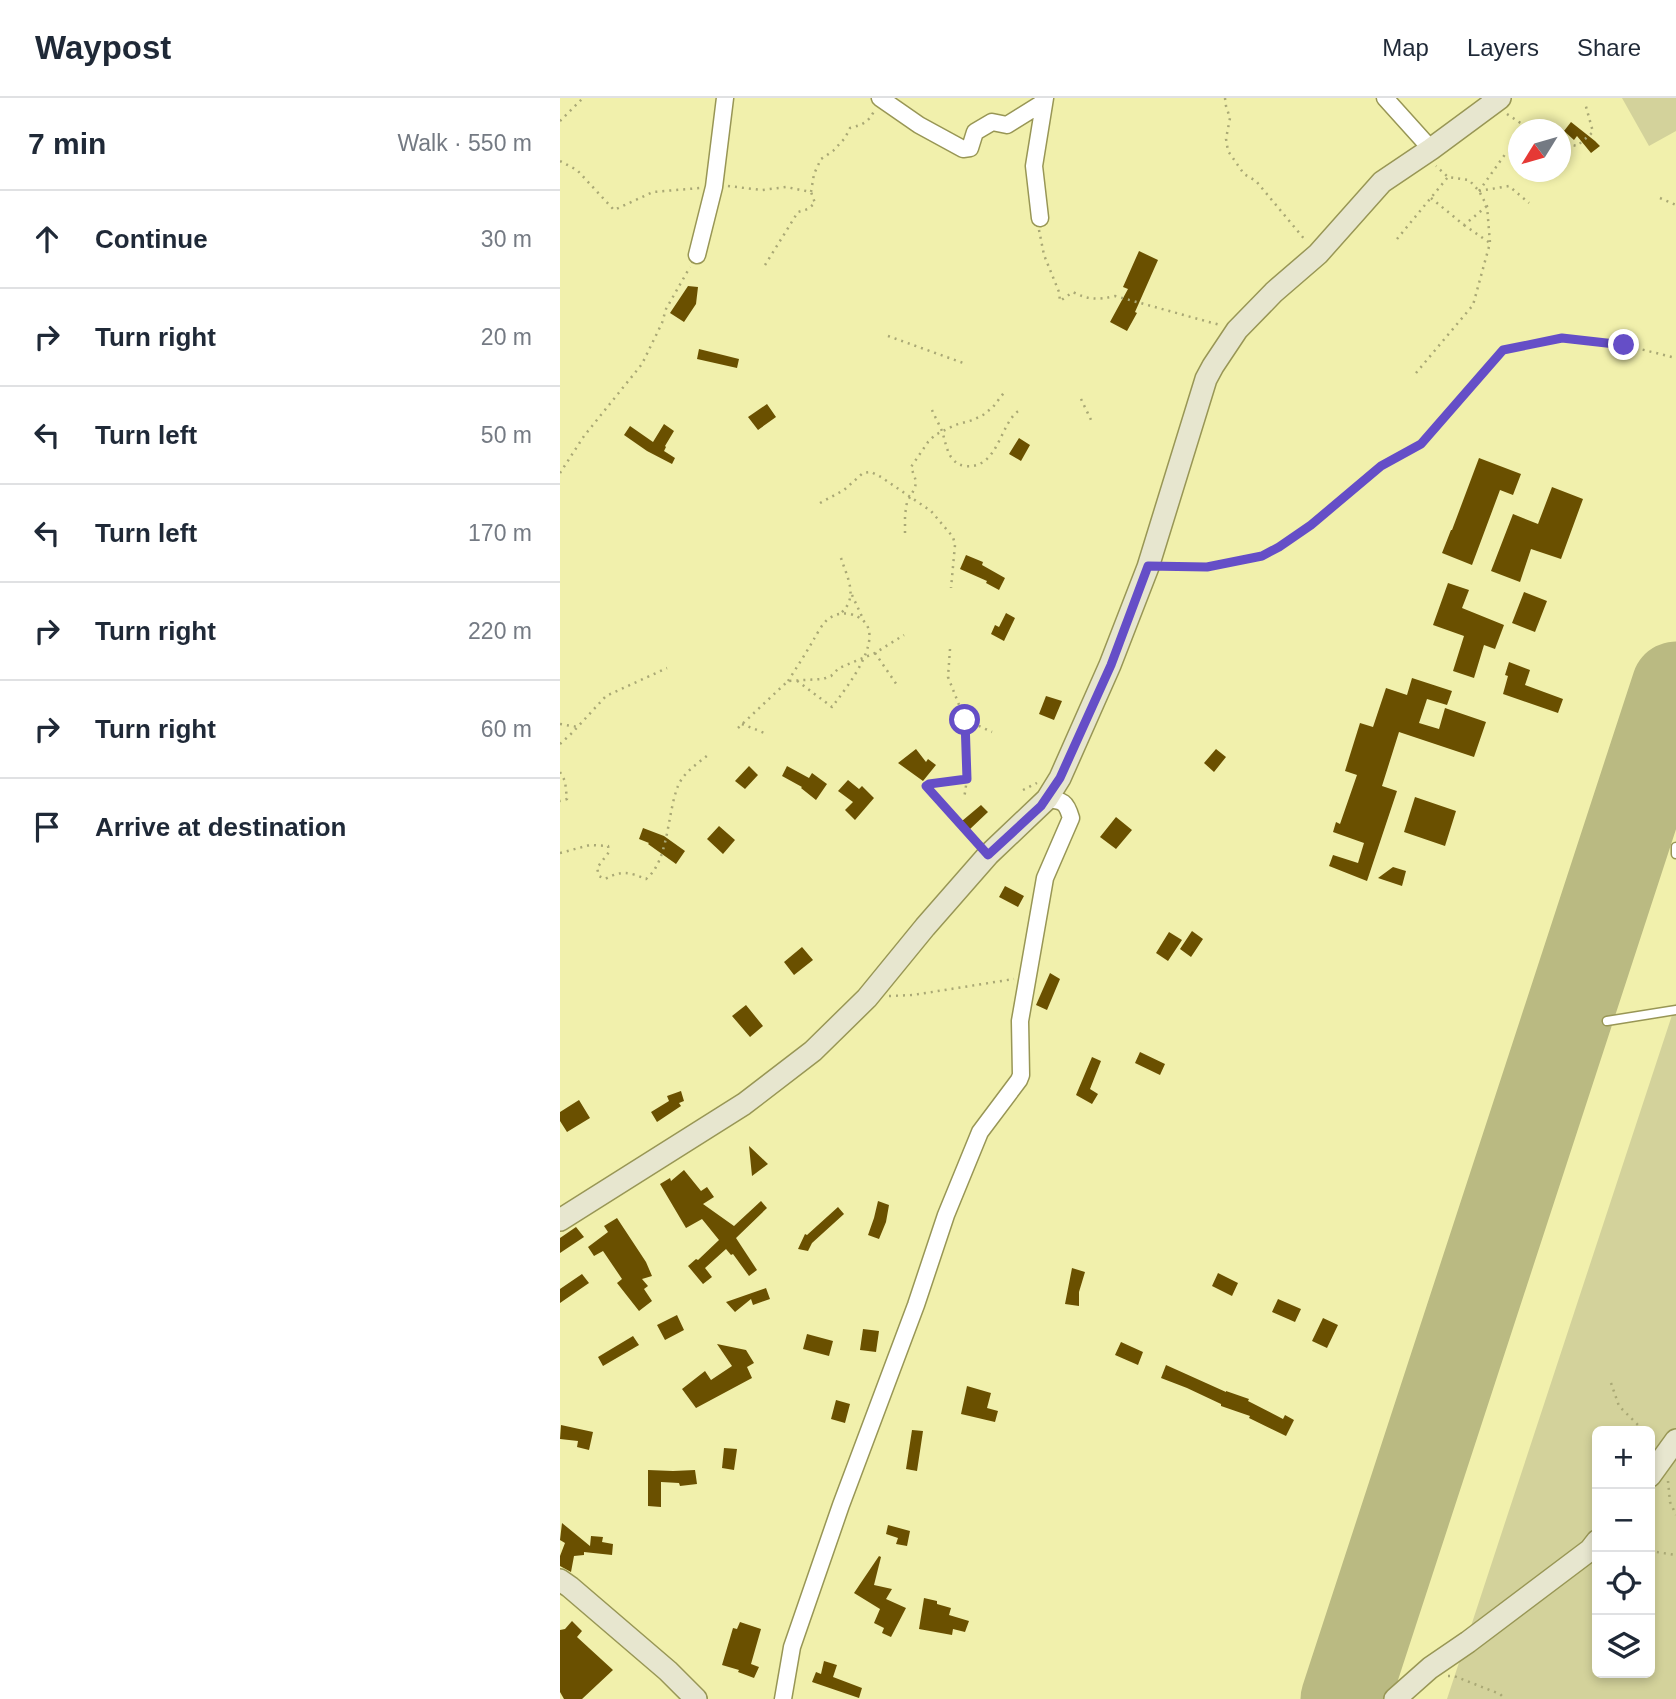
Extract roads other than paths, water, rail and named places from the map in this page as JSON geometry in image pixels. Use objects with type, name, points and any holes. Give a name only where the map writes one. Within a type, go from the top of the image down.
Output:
[{"type":"main road","points":[[560,1220],[751,1099],[820,1045],[867,998],[988,855],[1047,799],[1060,778],[1111,665],[1148,566],[1206,379],[1237,330],[1273,292],[1318,254],[1382,182],[1496,101]]},
{"type":"main road","points":[[1655,1469],[1676,1440]]},
{"type":"main road","points":[[1395,1699],[1430,1668],[1592,1547]]},
{"type":"main road","points":[[560,1580],[668,1671],[696,1699]]},
{"type":"street","points":[[697,255],[714,187],[725,98]]},
{"type":"street","points":[[1385,98],[1427,152]]},
{"type":"street","points":[[877,103],[966,150],[970,148],[975,132],[992,122],[1007,125],[1045,100]]},
{"type":"street","points":[[1040,218],[1034,166],[1045,100]]},
{"type":"street","points":[[783,1699],[792,1647],[946,1215],[980,1132],[1021,1075],[1019,1029],[1045,878],[1070,818],[1068,808],[1062,801],[1047,799]]},
{"type":"lane","points":[[1676,847],[1676,854]]},
{"type":"lane","points":[[1606,1021],[1676,1010]]}]
